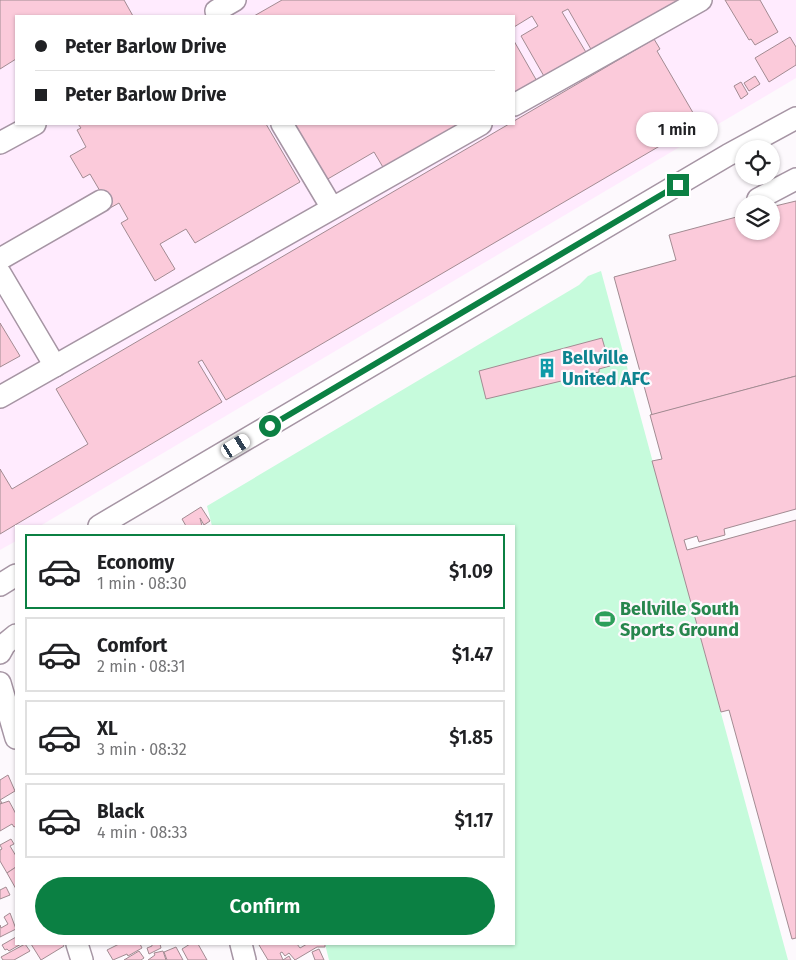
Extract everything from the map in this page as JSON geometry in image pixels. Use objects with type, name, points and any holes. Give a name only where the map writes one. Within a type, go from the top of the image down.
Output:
[{"type":"street","points":[[215,9],[235,0]]},
{"type":"street","points":[[515,105],[701,0]]},
{"type":"street","points":[[101,525],[720,160],[796,118]]},
{"type":"street","points":[[0,143],[33,125]]},
{"type":"street","points":[[283,125],[332,208]]},
{"type":"street","points":[[0,397],[479,125]]},
{"type":"street","points":[[766,195],[796,179]]},
{"type":"street","points":[[0,259],[102,201]]},
{"type":"street","points":[[0,273],[55,366]]},
{"type":"street","points":[[0,585],[15,576]]},
{"type":"street","points":[[0,653],[5,644],[15,636]]},
{"type":"street","points":[[0,683],[15,735]]},
{"type":"street","points":[[77,945],[82,960]]},
{"type":"street","points":[[241,945],[245,960]]},
{"type":"shaded area","points":[[0,0],[796,0],[796,78],[42,525],[15,525],[15,542],[0,550]]},
{"type":"green space","name":"Bellville South Sports Ground","points":[[601,271],[788,960],[329,960],[325,945],[515,945],[515,525],[212,525],[207,506],[579,285],[588,276]]},
{"type":"building","points":[[0,0],[124,0],[132,15],[15,15],[15,60],[0,69]]},
{"type":"building","points":[[282,0],[682,0],[592,51],[568,9],[562,12],[587,54],[545,78],[521,36],[538,26],[532,16],[515,26],[515,15],[256,15]]},
{"type":"building","points":[[725,0],[760,0],[778,32],[755,45],[751,39],[749,40]]},
{"type":"building","points":[[790,37],[796,47],[796,65],[769,82],[755,58]]},
{"type":"building","points":[[654,39],[660,49],[657,51],[699,123],[226,400],[202,360],[198,362],[222,402],[0,534],[0,469],[12,489],[88,444],[56,389],[507,125],[515,125],[515,120]]},
{"type":"building","points":[[515,43],[538,83],[515,97]]},
{"type":"building","points":[[755,76],[760,84],[749,91],[744,83]]},
{"type":"building","points":[[741,82],[748,94],[741,99],[734,86]]},
{"type":"building","points":[[79,125],[267,125],[300,182],[195,243],[186,229],[160,244],[175,269],[155,281],[121,223],[128,219],[119,203],[110,208],[90,174],[83,178],[70,156],[86,147],[77,130],[81,128]]},
{"type":"building","points":[[294,125],[467,125],[387,174],[374,152],[326,180]]},
{"type":"building","points":[[796,201],[796,376],[652,415],[614,277],[676,260],[669,235],[735,217],[735,240],[780,240],[780,205]]},
{"type":"building","points":[[0,323],[20,356],[0,367]]},
{"type":"building","name":"Bellville United AFC","points":[[602,338],[610,366],[599,369],[599,372],[486,399],[479,371]]},
{"type":"building","points":[[796,376],[796,509],[724,529],[725,535],[699,542],[697,536],[684,540],[687,550],[796,520],[796,938],[792,939],[729,710],[721,712],[652,461],[662,459],[650,415]]},
{"type":"building","points":[[201,507],[210,521],[204,525],[200,518],[202,525],[185,525],[182,519]]},
{"type":"building","points":[[8,775],[15,791],[0,800],[0,780]]},
{"type":"building","points":[[9,801],[15,812],[15,826],[12,824],[0,831],[0,804]]},
{"type":"building","points":[[11,839],[14,844],[10,846],[15,854],[15,868],[7,873],[0,861],[0,850],[2,849],[0,845]]},
{"type":"building","points":[[15,868],[15,887],[7,873]]},
{"type":"building","points":[[6,887],[10,895],[0,899],[0,890]]},
{"type":"building","points":[[10,913],[15,930],[0,937],[0,925],[1,928],[8,924],[4,917]]},
{"type":"building","points":[[15,938],[15,945],[19,945],[9,951],[5,950],[2,945]]},
{"type":"building","points":[[23,945],[26,945],[30,951],[14,960],[3,960],[1,957]]},
{"type":"building","points":[[32,945],[64,945],[64,946],[41,960]]},
{"type":"building","points":[[117,945],[140,945],[142,948],[128,956],[127,954],[113,960],[107,950]]},
{"type":"building","points":[[160,945],[161,948],[149,954],[147,948]]},
{"type":"building","points":[[188,945],[199,945],[207,960],[188,960],[182,949]]},
{"type":"building","points":[[259,945],[298,945],[300,948],[305,945],[325,945],[325,947],[317,947],[295,960],[289,953],[285,956],[282,952],[280,953],[283,960],[268,960]]},
{"type":"building","points":[[176,947],[183,960],[167,960],[164,952]]},
{"type":"building","points":[[319,949],[324,960],[315,960],[312,952]]},
{"type":"building","points":[[139,951],[144,958],[141,960],[124,960]]},
{"type":"building","points":[[163,951],[166,960],[148,960],[155,955],[154,953]]},
{"type":"building","points":[[289,956],[291,960],[283,960]]},
{"type":"place","name":"Bellville United AFC","points":[[547,368]]},
{"type":"place","name":"Bellville South Sports Ground","points":[[605,619]]},
{"type":"route","points":[[270,426],[678,185]]}]
